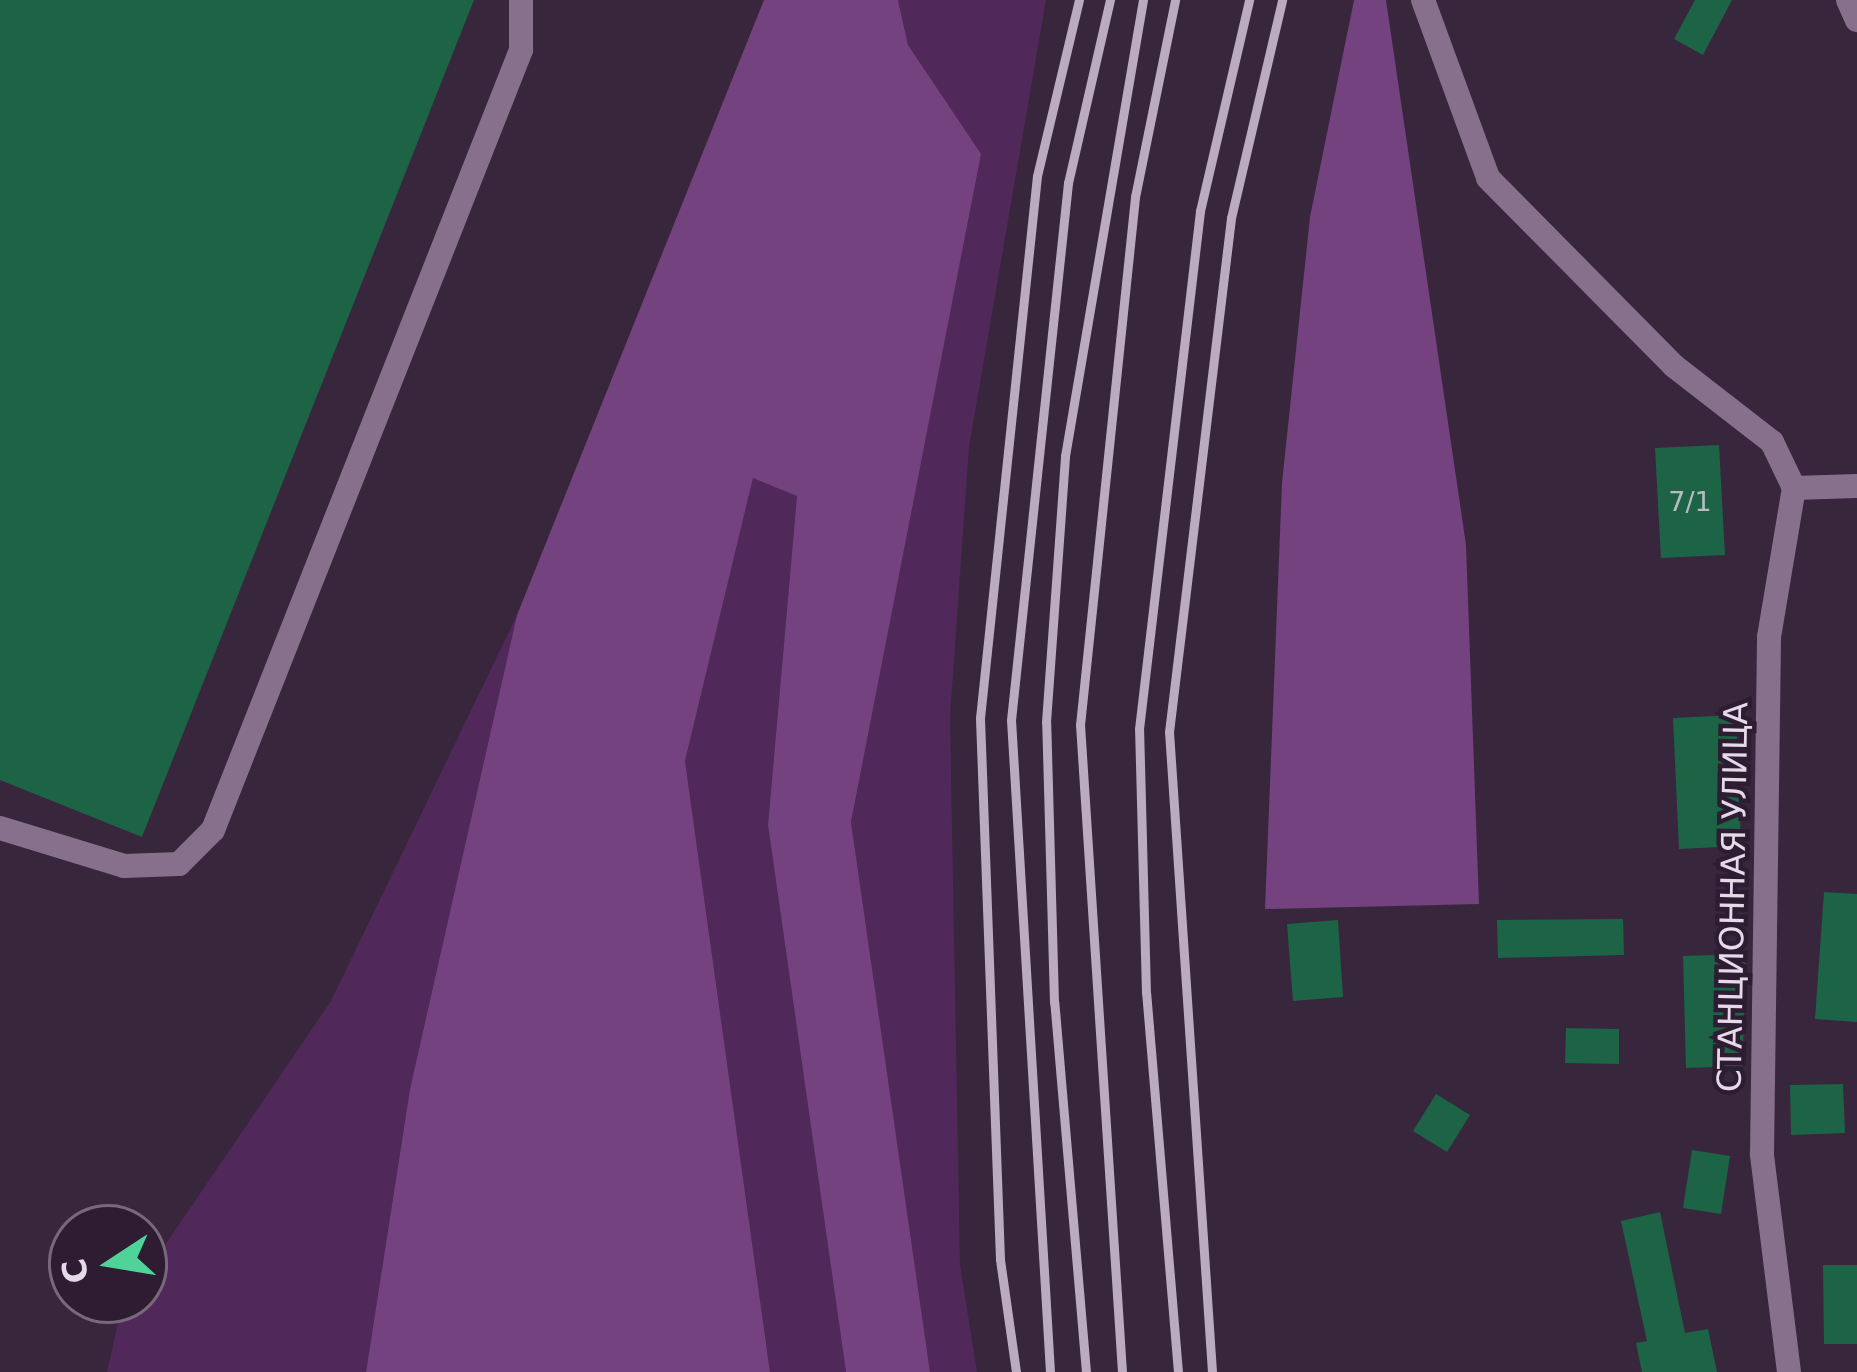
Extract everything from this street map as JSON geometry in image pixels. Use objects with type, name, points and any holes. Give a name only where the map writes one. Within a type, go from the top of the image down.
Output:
[{"type":"street","points":[[0,828],[124,866],[179,864],[214,830],[520,50],[521,0]]},
{"type":"street","points":[[1423,0],[1488,178],[1674,366],[1772,442],[1794,488],[1857,486]]},
{"type":"street","points":[[1848,0],[1857,20]]},
{"type":"street","name":"СТАНЦИОННАЯ УЛИЦА","points":[[1789,1372],[1762,1154],[1769,637],[1794,488]]},
{"type":"shaded area","points":[[764,0],[898,0],[908,45],[981,154],[851,822],[930,1372],[846,1372],[768,825],[797,496],[753,478],[685,761],[770,1372],[366,1372],[410,1089],[517,615]]},
{"type":"shaded area","points":[[898,0],[1046,0],[969,447],[950,717],[960,1265],[977,1372],[930,1372],[851,822],[980,154],[908,45]]},
{"type":"shaded area","points":[[1354,0],[1386,0],[1466,545],[1479,904],[1265,909],[1282,483],[1310,217]]},
{"type":"shaded area","points":[[753,477],[797,496],[768,825],[846,1372],[770,1372],[685,761]]},
{"type":"shaded area","points":[[517,615],[410,1089],[366,1372],[107,1372],[118,1324],[168,1324],[168,1241],[331,1001]]},
{"type":"building","points":[[0,0],[474,0],[142,837],[0,780]]},
{"type":"building","points":[[1695,0],[1732,0],[1703,55],[1674,39]]},
{"type":"building","points":[[1719,445],[1725,555],[1661,558],[1655,448]]},
{"type":"building","points":[[1736,715],[1741,846],[1679,849],[1673,718]]},
{"type":"building","points":[[1824,892],[1857,894],[1857,1022],[1815,1019]]},
{"type":"building","points":[[1623,919],[1624,955],[1498,958],[1497,920]]},
{"type":"building","points":[[1338,920],[1343,997],[1293,1001],[1287,924]]},
{"type":"building","points":[[1745,954],[1743,1066],[1686,1068],[1683,956]]},
{"type":"building","points":[[1566,1028],[1619,1029],[1619,1064],[1565,1063]]},
{"type":"building","points":[[1843,1084],[1845,1133],[1791,1135],[1790,1085]]},
{"type":"building","points":[[1436,1094],[1470,1115],[1447,1152],[1413,1131]]},
{"type":"building","points":[[1692,1150],[1730,1156],[1721,1214],[1683,1208]]},
{"type":"building","points":[[1660,1212],[1685,1333],[1708,1329],[1717,1372],[1642,1372],[1636,1343],[1647,1341],[1621,1221]]},
{"type":"building","points":[[1823,1265],[1857,1265],[1857,1344],[1824,1344]]},
{"type":"railway","points":[[1016,1372],[1000,1259],[980,718],[1037,176],[1079,0]]},
{"type":"railway","points":[[1050,1372],[1011,720],[1068,183],[1110,0]]},
{"type":"railway","points":[[1086,1372],[1054,1002],[1046,722],[1065,456],[1143,0]]},
{"type":"railway","points":[[1122,1372],[1080,725],[1135,197],[1175,0]]},
{"type":"railway","points":[[1178,1372],[1146,993],[1139,729],[1200,211],[1249,0]]},
{"type":"railway","points":[[1212,1372],[1169,732],[1231,218],[1282,0]]}]
